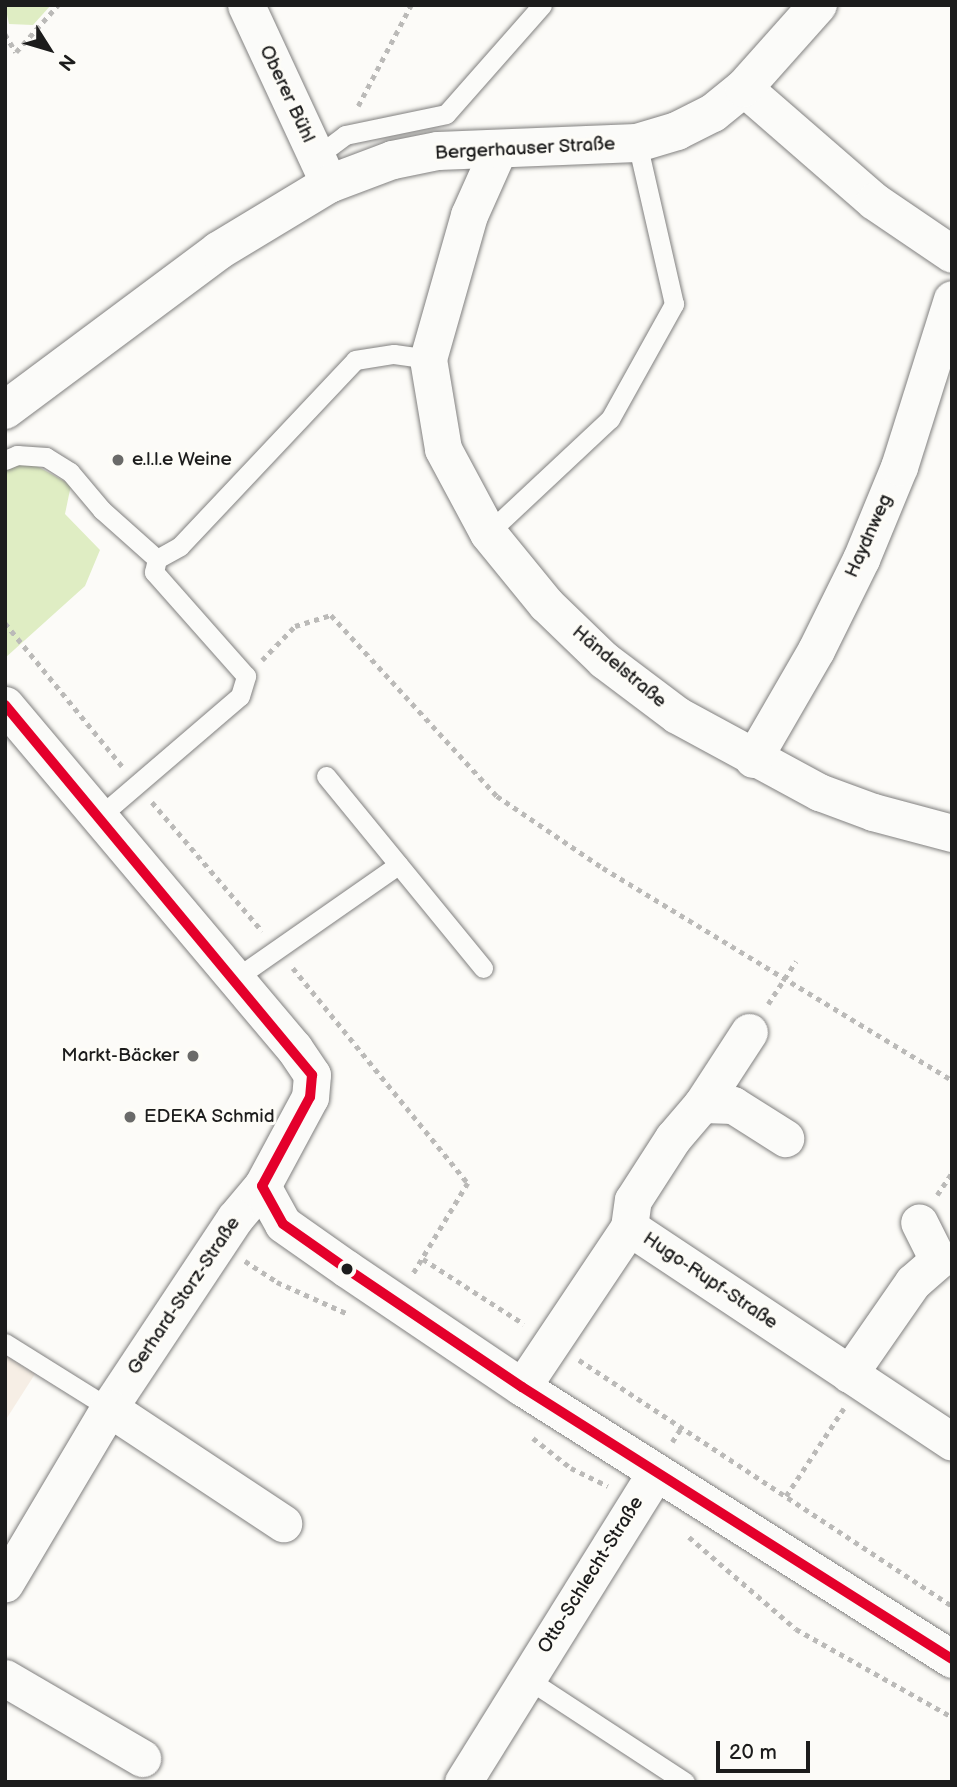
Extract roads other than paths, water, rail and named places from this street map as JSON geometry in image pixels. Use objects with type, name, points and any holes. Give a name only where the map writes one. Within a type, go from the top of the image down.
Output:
[{"type":"street","name":"Oberer Bühl","points":[[246,5],[322,170]]},
{"type":"street","name":"Bergerhauser Straße","points":[[5,410],[322,170],[499,148],[637,144],[713,113],[744,89],[818,5]]},
{"type":"street","points":[[744,89],[874,201],[952,254]]},
{"type":"street","name":"Händelstraße","points":[[499,148],[468,215],[428,359],[443,449],[488,533],[546,604],[604,660],[677,715],[753,759],[873,813],[952,833]]},
{"type":"street","name":"Haydnweg","points":[[753,759],[816,650],[861,559],[899,467],[952,299]]},
{"type":"street","name":"Gerhard-Storz-Straße","points":[[5,705],[236,978],[312,1075],[310,1097],[262,1186],[219,1243],[109,1408],[5,1583]]},
{"type":"street","points":[[629,1227],[633,1200],[673,1138],[702,1104],[749,1032]]},
{"type":"street","points":[[702,1104],[733,1105],[785,1138]]},
{"type":"street","points":[[262,1186],[283,1224],[522,1387],[647,1486],[952,1659]]},
{"type":"street","points":[[855,1379],[913,1282],[938,1260],[919,1222]]},
{"type":"street","name":"Hugo-Rupf-Straße","points":[[522,1387],[629,1227],[952,1442]]},
{"type":"street","points":[[109,1408],[283,1523]]},
{"type":"street","name":"Otto-Schlecht-Straße","points":[[463,1782],[647,1486]]},
{"type":"street","points":[[5,1678],[142,1758]]},
{"type":"lane","points":[[322,170],[345,135],[446,114],[542,5]]},
{"type":"lane","points":[[488,533],[610,419],[674,304],[637,144]]},
{"type":"lane","points":[[100,816],[240,696],[246,676],[154,572],[157,559],[180,546],[355,360],[394,354],[428,359]]},
{"type":"lane","points":[[5,460],[17,455],[46,457],[70,472],[102,510],[157,559]]},
{"type":"lane","points":[[326,776],[483,968]]},
{"type":"lane","points":[[236,978],[398,866]]},
{"type":"lane","points":[[5,1343],[109,1408]]},
{"type":"lane","points":[[526,1678],[685,1782]]},
{"type":"place","name":"e.l.l.e Weine","points":[[118,460]]},
{"type":"place","name":"Markt-Bäcker","points":[[193,1056]]},
{"type":"place","name":"EDEKA Schmid","points":[[130,1117]]}]
